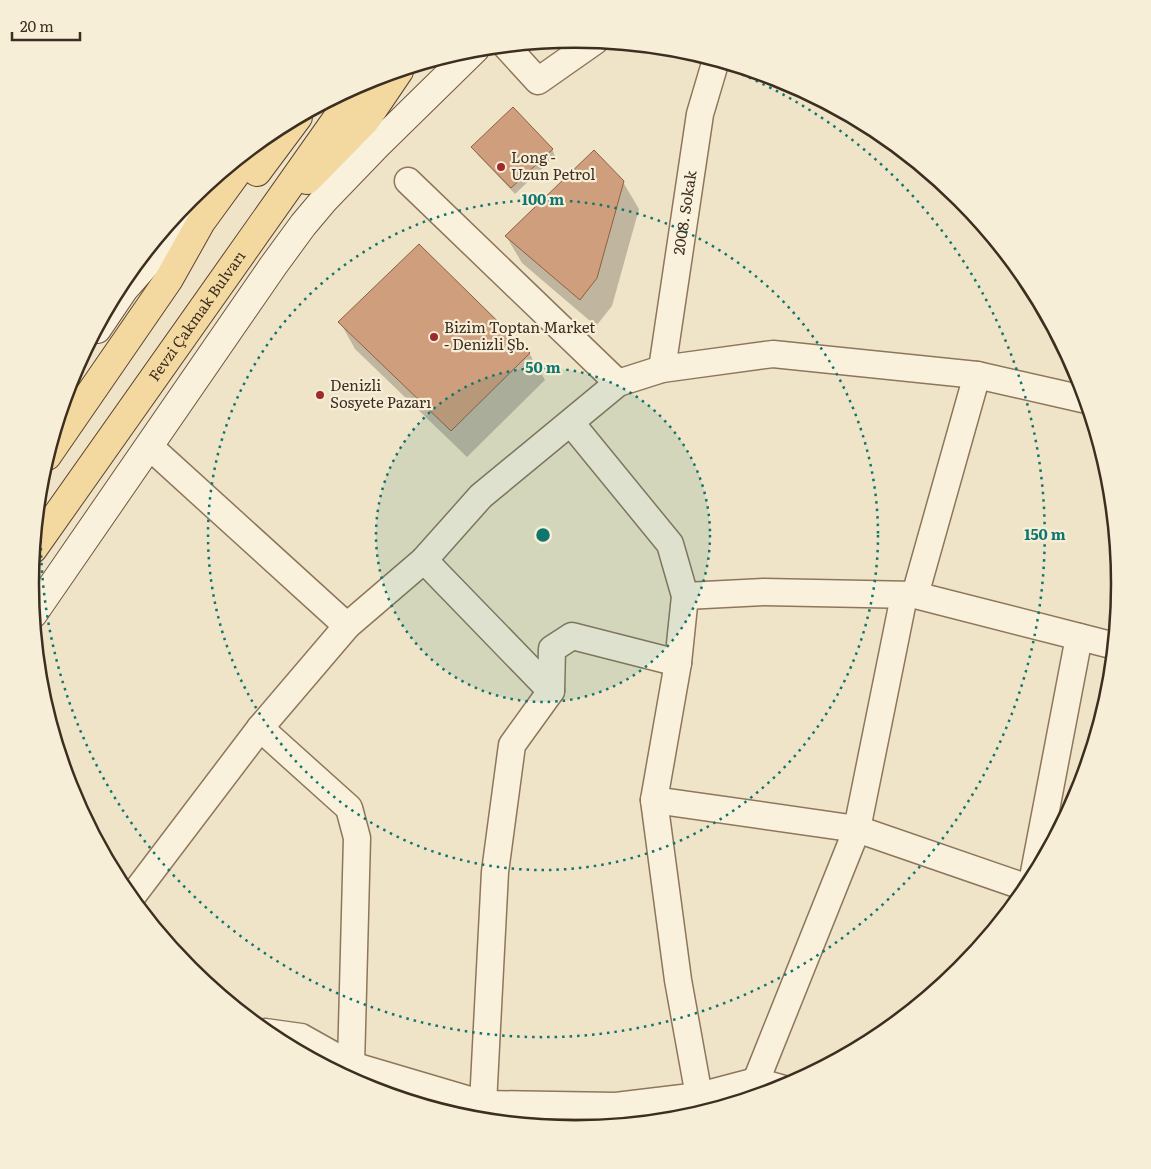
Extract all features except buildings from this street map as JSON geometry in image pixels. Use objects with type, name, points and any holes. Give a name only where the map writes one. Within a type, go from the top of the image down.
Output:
[{"type":"main road","points":[[303,224],[377,145],[464,60]]},
{"type":"main road","points":[[40,604],[303,224],[392,80]]},
{"type":"main road","name":"Fevzi Çakmak Bulvarı","points":[[41,539],[352,97]]},
{"type":"main road","points":[[230,270],[291,195],[333,156],[365,122]]},
{"type":"main road","points":[[59,438],[169,279],[254,177],[288,131]]},
{"type":"main road","points":[[169,279],[201,222],[244,163]]},
{"type":"main road","points":[[141,270],[216,187]]},
{"type":"street","points":[[511,51],[538,80],[584,48]]},
{"type":"street","name":"2008. Sokak","points":[[662,369],[700,114],[714,66]]},
{"type":"street","points":[[408,180],[618,383]]},
{"type":"street","points":[[136,892],[260,728],[348,626],[424,560],[481,496],[618,383],[662,369],[773,354],[977,375],[1079,398]]},
{"type":"street","points":[[756,1081],[857,828],[910,595],[977,375]]},
{"type":"street","points":[[571,423],[670,544],[685,596],[678,663],[654,800],[678,980],[704,1104]]},
{"type":"street","points":[[149,446],[348,626]]},
{"type":"street","points":[[424,560],[551,691]]},
{"type":"street","points":[[685,596],[764,592],[910,595],[1109,644]]},
{"type":"street","points":[[483,1104],[495,872],[512,744],[551,691],[552,649],[572,636],[678,663]]},
{"type":"street","points":[[1037,859],[1079,637]]},
{"type":"street","points":[[260,728],[349,808],[357,838],[351,1065]]},
{"type":"street","points":[[654,800],[857,828],[1020,885]]},
{"type":"street","points":[[283,1034],[301,1037],[351,1065],[410,1092],[483,1104],[616,1106],[704,1104],[756,1081],[769,1085]]},
{"type":"place","name":"Long - Uzun Petrol","points":[[501,167]]},
{"type":"place","name":"Bizim Toptan Market - Denizli Şb.","points":[[434,337]]},
{"type":"place","name":"Denizli Sosyete Pazarı","points":[[320,395]]}]
